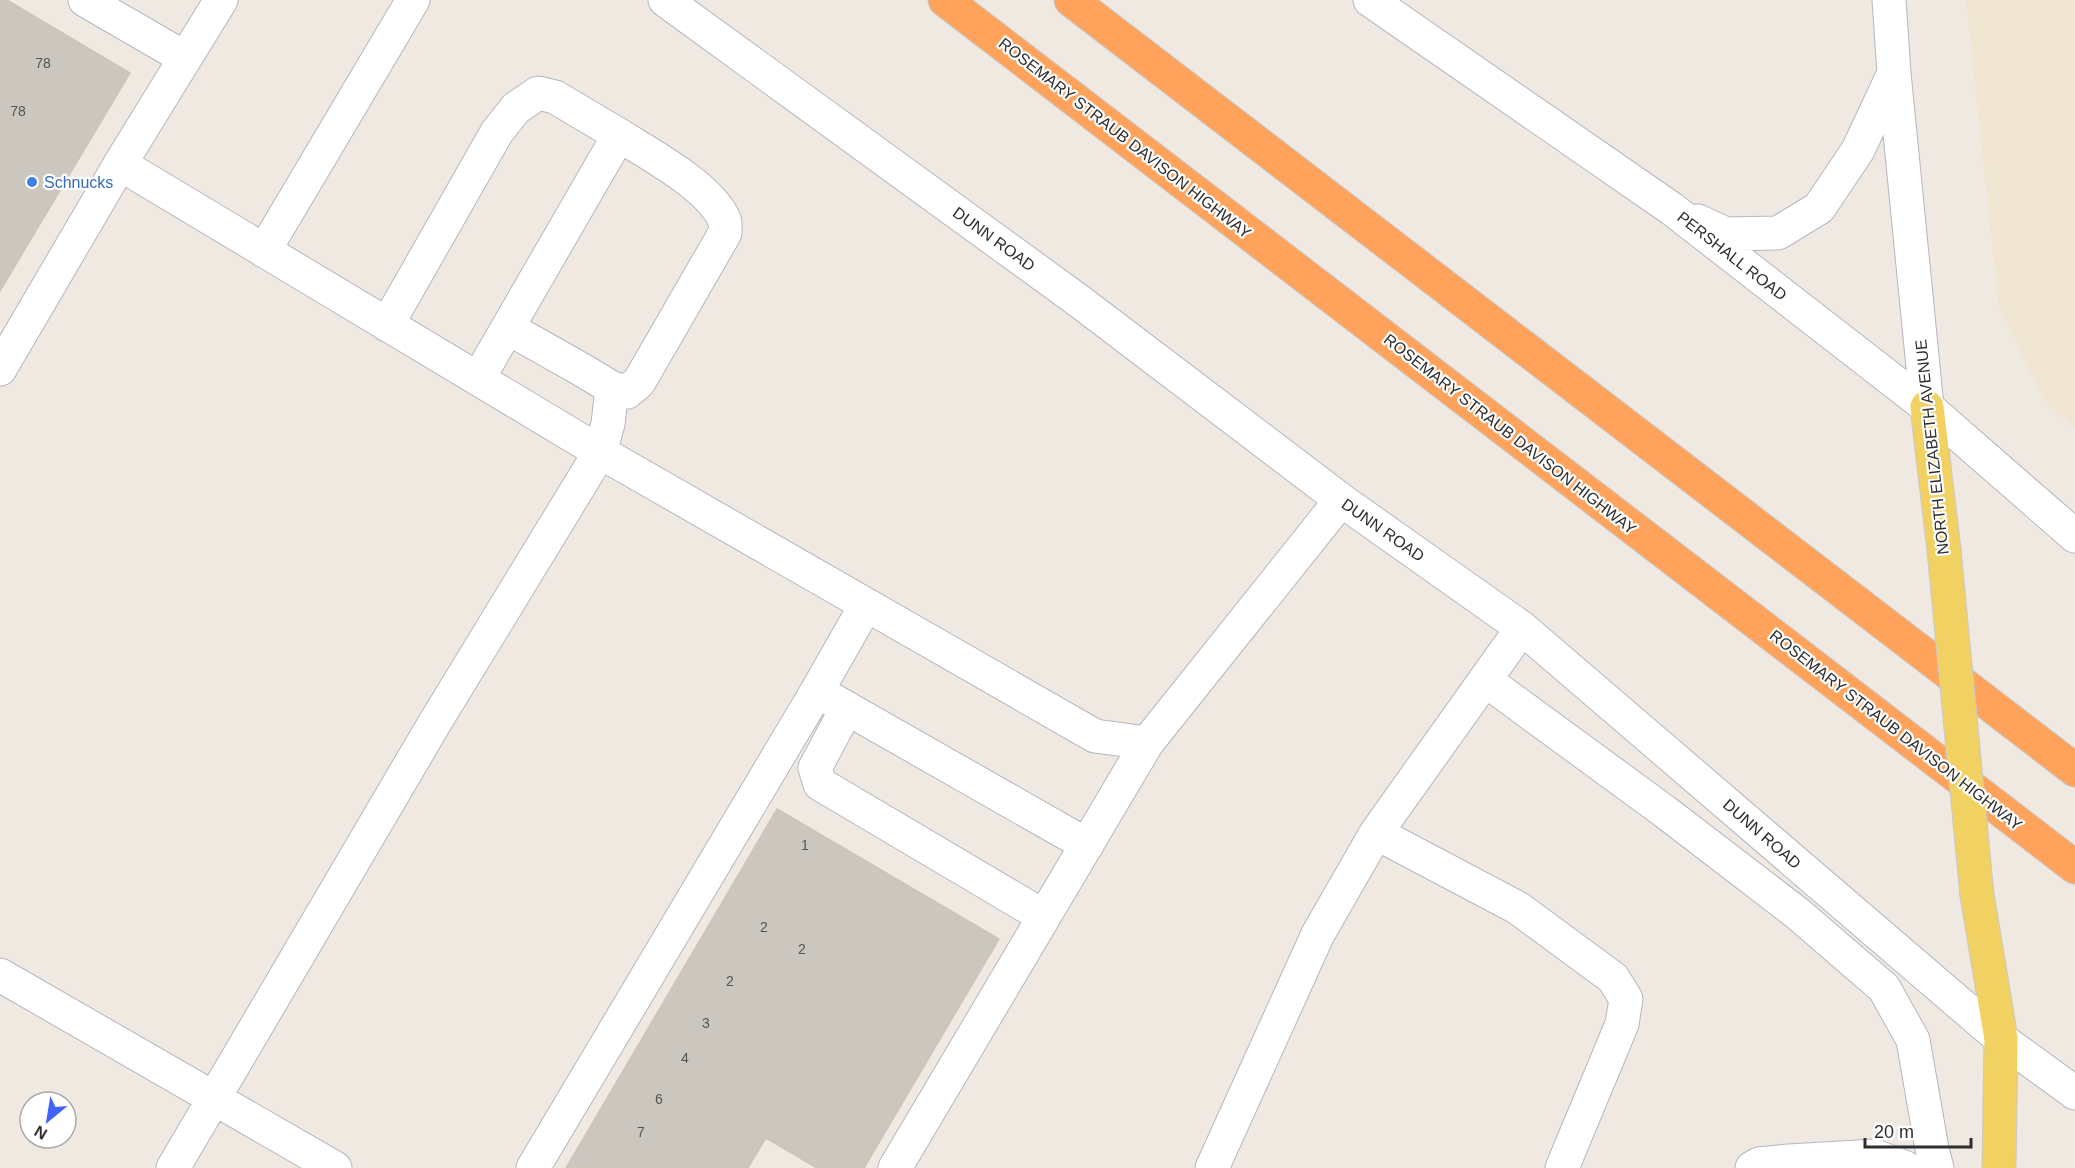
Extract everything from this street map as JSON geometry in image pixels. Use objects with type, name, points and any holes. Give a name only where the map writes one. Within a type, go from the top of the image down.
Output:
[{"type":"highway","name":"ROSEMARY STRAUB DAVISON HIGHWAY","points":[[945,0],[2075,867]]},
{"type":"highway","points":[[1071,0],[2075,770]]},
{"type":"main road","name":"NORTH ELIZABETH AVENUE","points":[[1927,407],[1944,550],[1977,895],[2001,1039],[2000,1168]]},
{"type":"street","points":[[85,0],[185,58]]},
{"type":"street","points":[[0,369],[120,164],[220,0]]},
{"type":"street","points":[[264,251],[413,0]]},
{"type":"street","name":"DUNN ROAD","points":[[665,0],[1079,301],[1341,500],[1522,628],[2001,1039],[2075,1093]]},
{"type":"street","name":"PERSHALL ROAD","points":[[1370,0],[1672,209],[1927,407],[2075,536]]},
{"type":"street","name":"NORTH ELIZABETH AVENUE","points":[[1886,5],[1927,407]]},
{"type":"street","points":[[1672,209],[1726,234],[1778,233],[1819,208],[1858,150],[1894,73]]},
{"type":"street","points":[[387,325],[497,132],[516,108],[538,93],[555,97],[682,175],[710,198],[725,220],[725,232],[639,382],[627,392],[612,388],[508,328]]},
{"type":"street","points":[[478,379],[619,135]]},
{"type":"street","points":[[120,164],[600,452],[1095,736],[1147,742]]},
{"type":"street","points":[[173,1168],[434,724],[600,452],[608,424],[612,388]]},
{"type":"street","points":[[895,1168],[1147,742],[1341,500]]},
{"type":"street","points":[[533,1168],[817,692],[866,605]]},
{"type":"street","points":[[1212,1168],[1317,934],[1376,833],[1522,628]]},
{"type":"street","points":[[1485,680],[1797,913],[1884,988],[1913,1040],[1937,1168]]},
{"type":"street","points":[[817,692],[1087,845]]},
{"type":"street","points":[[847,708],[815,768],[820,784],[1043,916]]},
{"type":"street","points":[[1376,833],[1518,908],[1612,978],[1626,999],[1622,1024],[1562,1168]]},
{"type":"street","points":[[0,975],[334,1168]]},
{"type":"street","points":[[1752,1168],[1759,1164],[1789,1161],[1875,1156],[1906,1168]]},
{"type":"shaded area","points":[[1966,0],[2075,0],[2075,428],[2044,400],[1999,308]]},
{"type":"building","name":"Schnucks","points":[[0,0],[7,0],[130,73],[0,291]]},
{"type":"building","points":[[777,809],[999,939],[864,1168],[817,1168],[766,1138],[748,1168],[566,1168]]},
{"type":"place","name":"Schnucks","points":[[32,182]]}]
